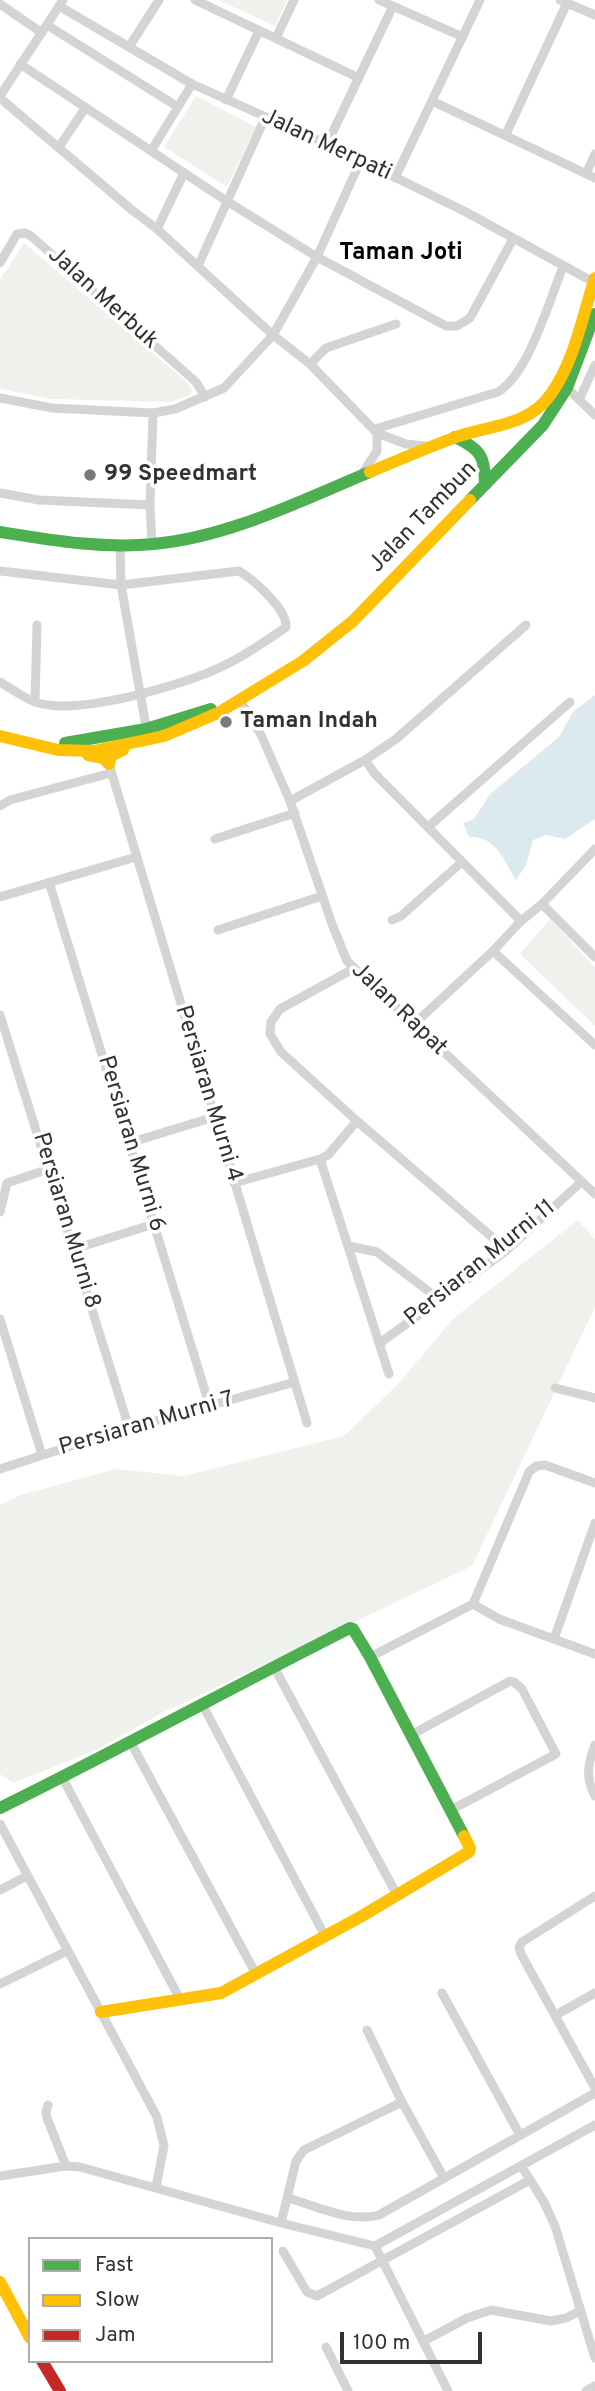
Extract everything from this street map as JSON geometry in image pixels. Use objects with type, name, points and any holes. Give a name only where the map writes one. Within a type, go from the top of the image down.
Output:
[{"type":"main road","name":"Jalan Tambun","points":[[0,532],[44,539],[120,545],[152,544],[199,535],[250,520],[455,437],[509,424],[526,417],[553,393],[566,366],[594,281]]},
{"type":"main road","name":"Jalan Tambun","points":[[0,736],[58,748],[94,751],[194,724],[218,713],[303,660],[353,621],[543,425],[567,388],[595,314]]},
{"type":"main road","points":[[455,437],[482,454],[485,485]]},
{"type":"main road","points":[[110,769],[112,755],[145,737]]},
{"type":"main road","points":[[58,748],[100,756],[110,769]]},
{"type":"main road","points":[[0,1808],[131,1743],[347,1629],[354,1629],[470,1848],[468,1852],[397,1895],[221,1993],[100,2012]]},
{"type":"main road","points":[[0,2282],[28,2334]]},
{"type":"main road","points":[[44,2363],[60,2391]]},
{"type":"street","points":[[129,47],[159,0]]},
{"type":"street","points":[[195,0],[359,78]]},
{"type":"street","points":[[276,38],[294,0]]},
{"type":"street","points":[[379,0],[463,37]]},
{"type":"street","points":[[395,178],[480,0]]},
{"type":"street","points":[[506,134],[563,1],[595,15]]},
{"type":"street","points":[[61,3],[0,97],[157,229],[273,335],[310,364],[376,431],[405,444],[434,447]]},
{"type":"street","name":"Jalan Merpati","points":[[61,3],[192,85],[327,144],[466,212],[563,267],[594,281]]},
{"type":"street","points":[[0,4],[178,107]]},
{"type":"street","points":[[327,144],[393,6]]},
{"type":"street","points":[[226,100],[259,32]]},
{"type":"street","points":[[20,64],[228,202],[317,257],[446,326],[457,326],[470,318],[513,239]]},
{"type":"street","points":[[151,151],[192,85]]},
{"type":"street","points":[[432,101],[590,176],[595,154]]},
{"type":"street","points":[[59,147],[86,107]]},
{"type":"street","points":[[198,265],[265,118]]},
{"type":"street","points":[[0,398],[52,408],[153,413],[175,409],[224,388],[273,335],[317,257],[360,162]]},
{"type":"street","points":[[157,229],[184,173]]},
{"type":"street","name":"Jalan Merbuk","points":[[0,263],[17,234],[25,233],[31,236],[196,382],[205,397]]},
{"type":"street","points":[[376,431],[498,391],[506,386],[521,368],[563,267]]},
{"type":"street","points":[[310,364],[326,348],[396,324]]},
{"type":"street","points":[[579,400],[595,365]]},
{"type":"street","points":[[567,388],[595,415]]},
{"type":"street","points":[[152,544],[150,505],[153,413]]},
{"type":"street","points":[[361,476],[377,451],[376,431]]},
{"type":"street","points":[[0,493],[38,500],[150,505]]},
{"type":"street","points":[[120,545],[121,585],[141,695],[145,737]]},
{"type":"street","points":[[0,570],[43,578],[121,585],[234,570],[243,572],[286,618],[286,627],[220,668],[141,695],[74,706],[35,702],[0,682]]},
{"type":"street","points":[[35,702],[37,625]]},
{"type":"street","points":[[290,801],[365,760],[396,738],[526,625]]},
{"type":"street","name":"Jalan Rapat","points":[[235,702],[261,735],[295,813],[340,947],[354,969],[595,1195]]},
{"type":"street","points":[[428,827],[570,702]]},
{"type":"street","points":[[365,760],[375,775],[521,921]]},
{"type":"street","points":[[0,806],[10,800],[110,769]]},
{"type":"street","name":"Persiaran Murni 4","points":[[110,769],[307,1423]]},
{"type":"street","points":[[215,839],[295,813]]},
{"type":"street","points":[[413,1025],[542,904],[595,849]]},
{"type":"street","points":[[0,897],[136,857]]},
{"type":"street","points":[[392,920],[401,916],[462,862]]},
{"type":"street","name":"Persiaran Murni 6","points":[[49,882],[210,1407]]},
{"type":"street","points":[[218,930],[322,896]]},
{"type":"street","points":[[542,904],[595,957]]},
{"type":"street","points":[[493,951],[595,1045]]},
{"type":"street","points":[[354,969],[280,1009],[271,1022],[270,1034],[281,1052],[507,1250]]},
{"type":"street","name":"Persiaran Murni 8","points":[[0,1015],[4,1044],[49,1169],[129,1428]]},
{"type":"street","points":[[129,1143],[214,1117]]},
{"type":"street","points":[[234,1183],[328,1155],[357,1121]]},
{"type":"street","points":[[320,1159],[389,1374]]},
{"type":"street","points":[[0,1212],[7,1183],[49,1169]]},
{"type":"street","name":"Persiaran Murni 11","points":[[380,1343],[507,1250],[580,1182]]},
{"type":"street","points":[[74,1249],[154,1224]]},
{"type":"street","points":[[349,1246],[377,1252],[439,1300]]},
{"type":"street","points":[[0,1319],[42,1455]]},
{"type":"street","name":"Persiaran Murni 7","points":[[0,1469],[129,1428],[295,1382]]},
{"type":"street","points":[[555,1388],[595,1398]]},
{"type":"street","points":[[370,1657],[473,1604],[529,1472],[536,1466],[545,1465],[595,1483]]},
{"type":"street","points":[[554,1639],[595,1523]]},
{"type":"street","points":[[473,1604],[499,1619],[595,1654]]},
{"type":"street","points":[[274,1667],[397,1895]]},
{"type":"street","points":[[411,1735],[509,1681],[522,1689],[556,1754],[451,1810]]},
{"type":"street","points":[[202,1704],[325,1936]]},
{"type":"street","points":[[131,1743],[256,1974]]},
{"type":"street","points":[[595,1745],[588,1764],[589,1786],[595,1796]]},
{"type":"street","points":[[62,1777],[181,2001]]},
{"type":"street","points":[[0,1824],[157,2117],[163,2137],[164,2157],[156,2187]]},
{"type":"street","points":[[0,1890],[27,1875]]},
{"type":"street","points":[[288,2198],[351,2217],[379,2215],[595,2091],[521,1954],[520,1944],[595,1896]]},
{"type":"street","points":[[0,1984],[67,1951]]},
{"type":"street","points":[[442,1993],[520,2135]]},
{"type":"street","points":[[556,2015],[595,1993]]},
{"type":"street","points":[[367,2030],[402,2102],[444,2178]]},
{"type":"street","points":[[281,2223],[296,2161],[304,2150],[402,2102]]},
{"type":"street","points":[[48,2105],[47,2118],[66,2166]]},
{"type":"street","points":[[0,2176],[66,2166],[80,2167],[375,2246],[523,2167],[595,2124]]},
{"type":"street","points":[[523,2167],[555,2226],[595,2358]]},
{"type":"street","points":[[283,2251],[298,2280],[312,2295],[321,2294],[530,2180]]},
{"type":"street","points":[[375,2246],[448,2391]]},
{"type":"street","points":[[424,2341],[467,2318],[491,2310],[551,2321],[580,2311]]},
{"type":"street","points":[[326,2347],[348,2391]]},
{"type":"street","points":[[586,2391],[595,2386]]},
{"type":"shaded area","points":[[218,0],[287,0],[275,26]]},
{"type":"shaded area","points":[[196,96],[256,127],[227,187],[164,147]]},
{"type":"shaded area","points":[[24,243],[189,384],[192,390],[190,395],[171,402],[51,399],[0,389],[0,280]]},
{"type":"shaded area","points":[[595,695],[595,819],[565,839],[546,835],[533,840],[526,865],[516,880],[498,850],[486,840],[469,837],[463,823],[474,819],[490,794],[559,737],[573,712]]},
{"type":"shaded area","points":[[550,919],[595,967],[595,1026],[520,954]]},
{"type":"shaded area","points":[[578,1220],[595,1239],[595,1307],[472,1566],[160,1714],[94,1751],[13,1783],[0,1774],[0,1505],[21,1495],[115,1469],[184,1476],[344,1436],[397,1385],[454,1318]]},
{"type":"traffic: fast","points":[[470,500],[543,425],[567,388],[595,314]]},
{"type":"traffic: fast","points":[[455,437],[480,455],[485,485]]},
{"type":"traffic: fast","points":[[0,532],[96,545],[154,544],[182,540],[265,516],[370,472]]},
{"type":"traffic: fast","points":[[65,743],[146,729],[211,709]]},
{"type":"traffic: fast","points":[[0,1808],[350,1628],[370,1657],[464,1836]]},
{"type":"traffic: slow","points":[[370,472],[456,437],[520,419],[542,405],[566,367],[595,278]]},
{"type":"traffic: slow","points":[[0,736],[58,750],[94,751],[164,736],[218,713],[303,661],[353,621],[470,500]]},
{"type":"traffic: slow","points":[[88,755],[103,758],[109,764],[111,756],[123,750]]},
{"type":"traffic: slow","points":[[101,2012],[221,1993],[362,1916],[469,1852],[470,1848],[464,1836]]},
{"type":"traffic: slow","points":[[0,2282],[28,2334]]},
{"type":"traffic: jam","points":[[43,2363],[60,2391]]},
{"type":"place","name":"99 Speedmart","points":[[90,475]]},
{"type":"place","name":"Taman Indah","points":[[226,722]]},
{"type":"district","name":"Taman Joti","points":[[401,254]]}]
